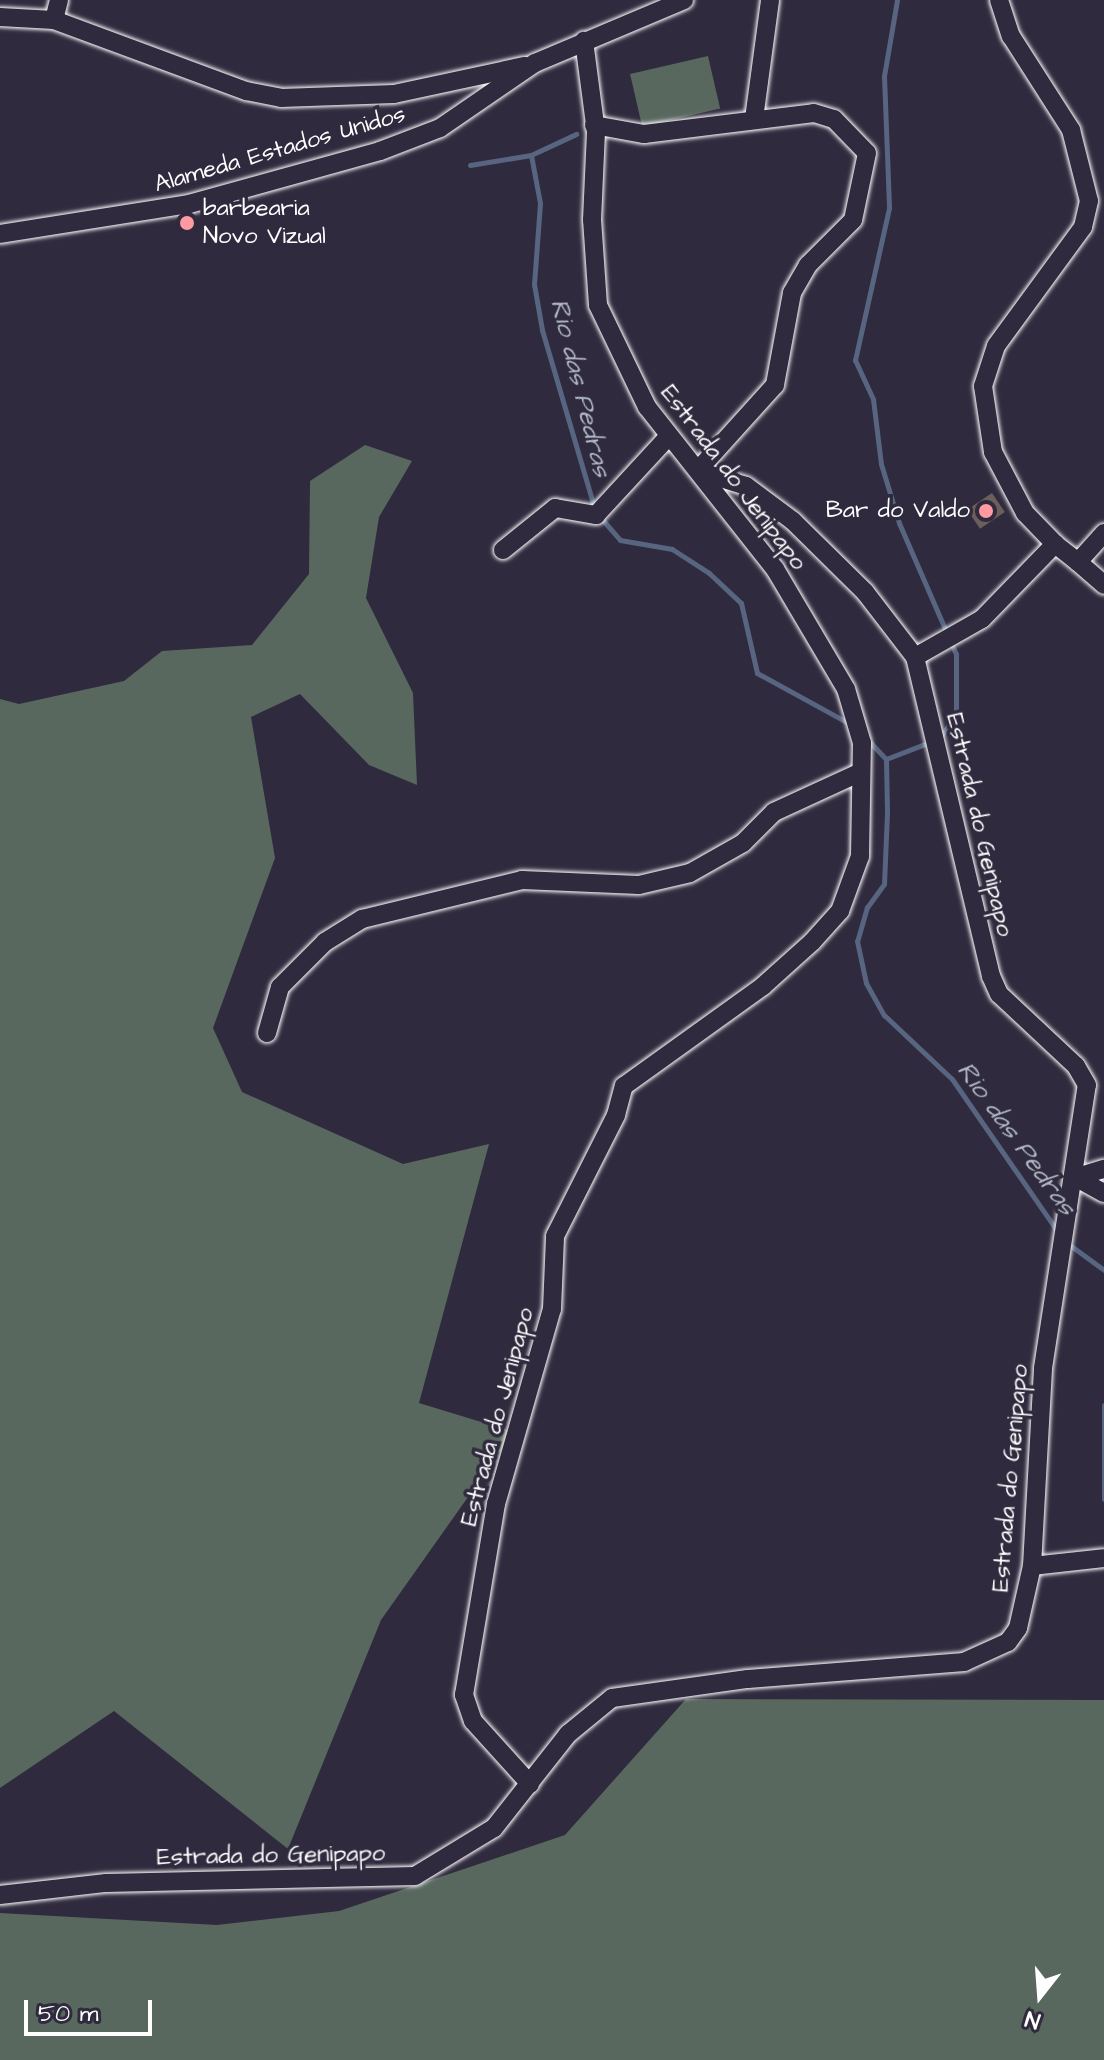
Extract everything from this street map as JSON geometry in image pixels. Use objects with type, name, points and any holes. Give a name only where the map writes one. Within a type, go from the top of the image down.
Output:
[{"type":"street","points":[[54,20],[59,0]]},
{"type":"street","name":"Alameda Estados Unidos","points":[[0,234],[189,204],[380,151],[458,118],[535,63],[684,0]]},
{"type":"street","points":[[754,119],[770,0]]},
{"type":"street","points":[[999,0],[1016,45],[1071,130],[1089,201],[1083,227],[996,346],[983,386],[993,452],[1025,513],[1055,544],[1104,585]]},
{"type":"street","points":[[0,17],[54,20],[246,91],[281,98],[394,94],[535,63]]},
{"type":"street","name":"Estrada do Jenipapo","points":[[530,1784],[473,1721],[464,1695],[496,1504],[552,1309],[555,1236],[616,1115],[624,1086],[763,986],[840,911],[860,856],[860,721],[818,635],[702,470],[668,437],[627,373],[598,305],[594,125],[584,41]]},
{"type":"street","points":[[594,125],[644,134],[754,119],[824,115],[863,145],[868,161],[850,225],[817,254],[792,293],[775,385],[702,470]]},
{"type":"street","points":[[503,550],[555,508],[596,515],[668,437]]},
{"type":"street","name":"Estrada do Genipapo","points":[[0,1895],[106,1883],[415,1876],[494,1828],[568,1734],[612,1698],[987,1655],[1018,1628],[1032,1566],[1043,1368],[1087,1085],[1076,1066],[999,994],[991,976],[915,657],[865,592],[793,521],[746,486],[702,470]]},
{"type":"street","points":[[1078,562],[1104,533]]},
{"type":"street","points":[[915,657],[982,619],[1055,544]]},
{"type":"street","points":[[267,1033],[280,987],[325,942],[362,919],[522,880],[639,885],[690,873],[743,843],[774,812],[861,772]]},
{"type":"street","points":[[1075,1176],[1104,1169]]},
{"type":"street","points":[[1075,1176],[1104,1193]]},
{"type":"street","points":[[1032,1566],[1104,1558]]},
{"type":"green space","points":[[708,56],[720,109],[642,127],[630,74]]},
{"type":"green space","points":[[365,445],[412,461],[379,517],[366,598],[413,693],[417,785],[369,765],[300,694],[251,717],[275,858],[213,1028],[242,1092],[403,1164],[489,1144],[419,1403],[514,1432],[381,1620],[288,1849],[114,1711],[0,1788],[0,699],[19,704],[124,681],[162,651],[252,645],[309,574],[310,481]]},
{"type":"green space","points":[[686,1699],[1104,1700],[1104,2060],[0,2060],[0,1913],[217,1925],[339,1911],[565,1835]]},
{"type":"building","name":"Bar do Valdo","points":[[992,493],[1005,512],[980,529],[967,510]]},
{"type":"waterway","name":"Rio das Pedras","points":[[897,0],[884,76],[889,208],[855,360],[873,399],[881,464],[899,523],[956,654],[956,714],[939,739]]},
{"type":"waterway","points":[[470,165],[531,155],[576,134]]},
{"type":"waterway","name":"Rio das Pedras","points":[[531,155],[540,203],[534,284],[542,330],[595,510]]},
{"type":"waterway","name":"Rio das Pedras","points":[[601,518],[620,540],[672,549],[709,573],[741,603],[757,673],[850,724]]},
{"type":"waterway","name":"Rio das Pedras","points":[[869,741],[886,759],[887,813],[884,884],[867,907],[857,941],[866,983],[884,1015],[952,1079],[1058,1232]]},
{"type":"waterway","name":"Rio das Pedras","points":[[886,759],[930,742]]},
{"type":"waterway","name":"Rio das Pedras","points":[[1067,1243],[1104,1270]]},
{"type":"waterway","name":"Rio das Pedras","points":[[1104,1405],[1104,1499]]},
{"type":"place","name":"barbearia Novo Vizual","points":[[187,223]]},
{"type":"place","name":"Bar do Valdo","points":[[986,511]]}]
